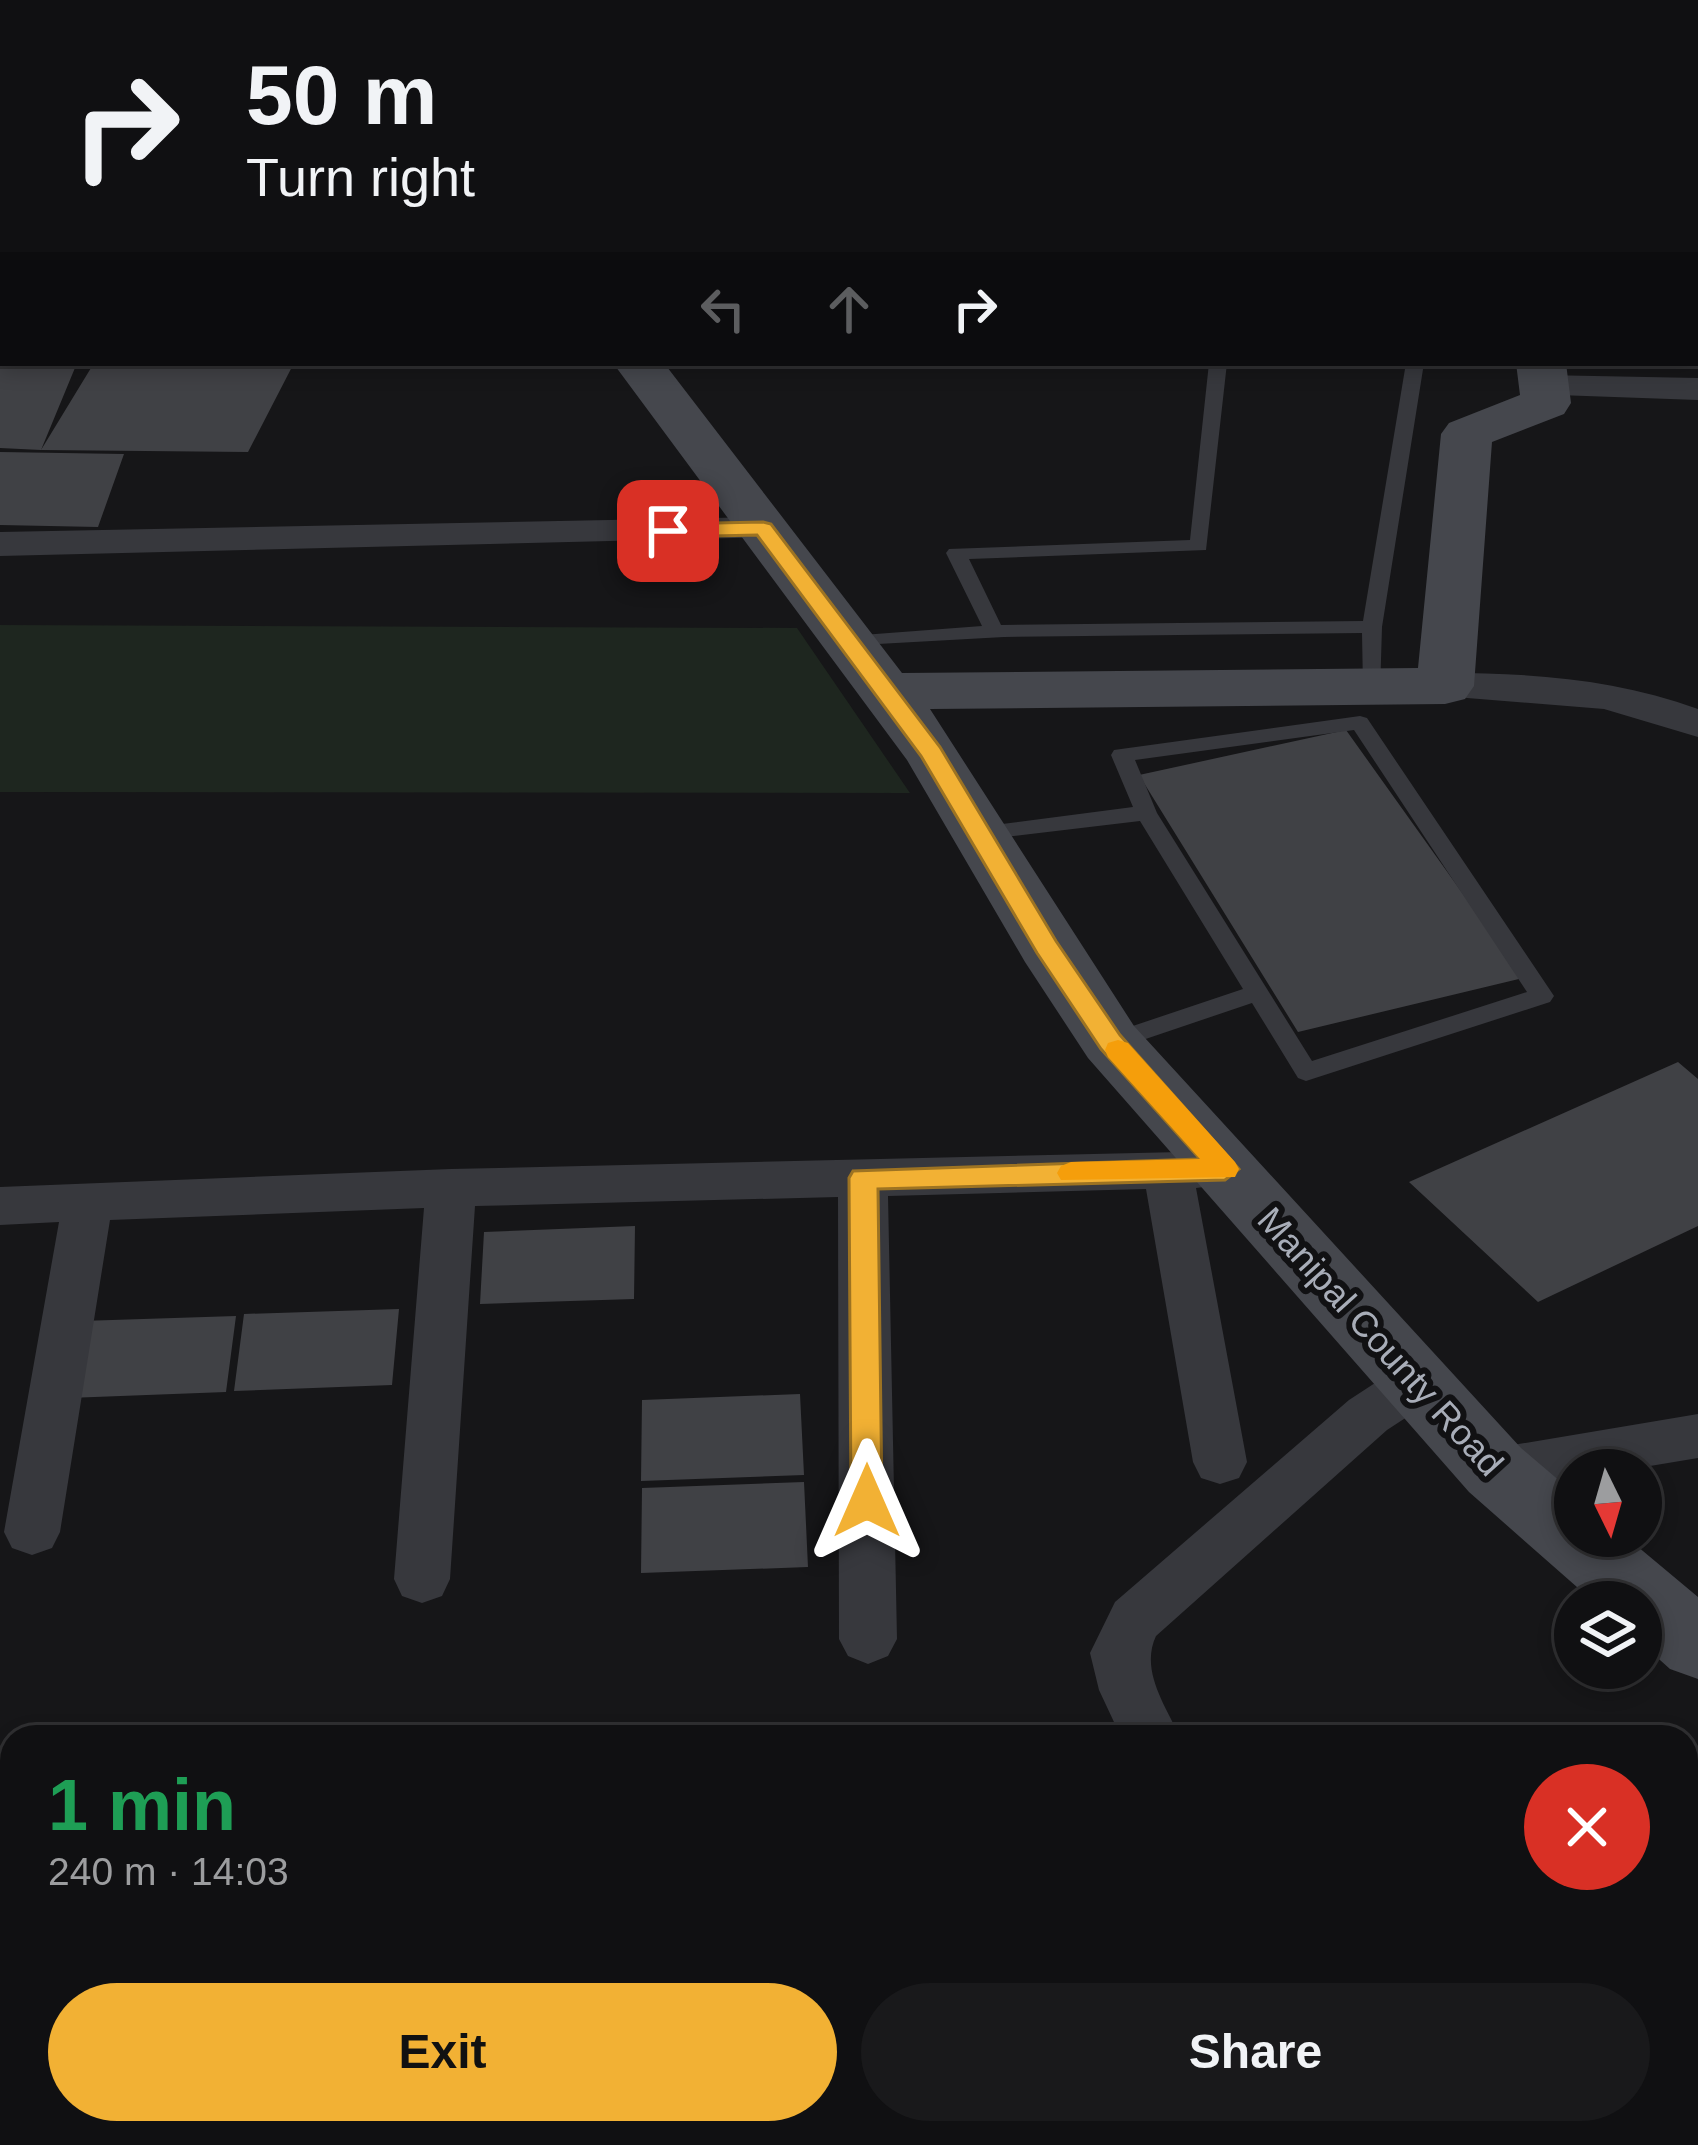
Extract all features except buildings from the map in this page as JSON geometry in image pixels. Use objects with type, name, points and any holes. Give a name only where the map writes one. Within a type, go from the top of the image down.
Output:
[{"type":"main road","name":"Manipal County Road","points":[[640,366],[932,752],[1111,1042],[1197,1170],[1417,1383],[1495,1470],[1698,1646]]},
{"type":"main road","points":[[867,667],[1445,686],[1467,434],[1546,403],[1542,375]]},
{"type":"street","points":[[1542,375],[1698,389]]},
{"type":"street","points":[[0,544],[763,529]]},
{"type":"street","points":[[1445,686],[1557,686],[1662,709],[1698,724]]},
{"type":"street","points":[[0,1206],[451,1188],[1197,1170],[1220,1462]]},
{"type":"street","points":[[863,1178],[868,1639]]},
{"type":"street","points":[[422,1579],[451,1188]]},
{"type":"street","points":[[32,1532],[88,1203]]},
{"type":"street","points":[[1144,1725],[1128,1690],[1120,1653],[1135,1619],[1368,1415],[1417,1383]]},
{"type":"street","points":[[1495,1470],[1698,1436]]},
{"type":"lane","points":[[1218,366],[1198,546],[956,553],[994,631],[1372,627]]},
{"type":"lane","points":[[1372,687],[1372,627],[1415,366]]},
{"type":"lane","points":[[867,667],[1004,631]]},
{"type":"lane","points":[[1360,723],[1542,996],[1306,1072],[1146,813],[1122,755],[1360,723]]},
{"type":"lane","points":[[979,833],[1146,813]]},
{"type":"lane","points":[[1111,1042],[1257,993]]},
{"type":"shaded area","points":[[0,625],[797,628],[910,793],[0,792]]},
{"type":"slow traffic","points":[[1071,1173],[1225,1169],[1118,1050]]},
{"type":"route","points":[[668,531],[763,529],[932,752],[1047,947],[1111,1042],[1225,1169],[863,1178],[867,1501]]}]
